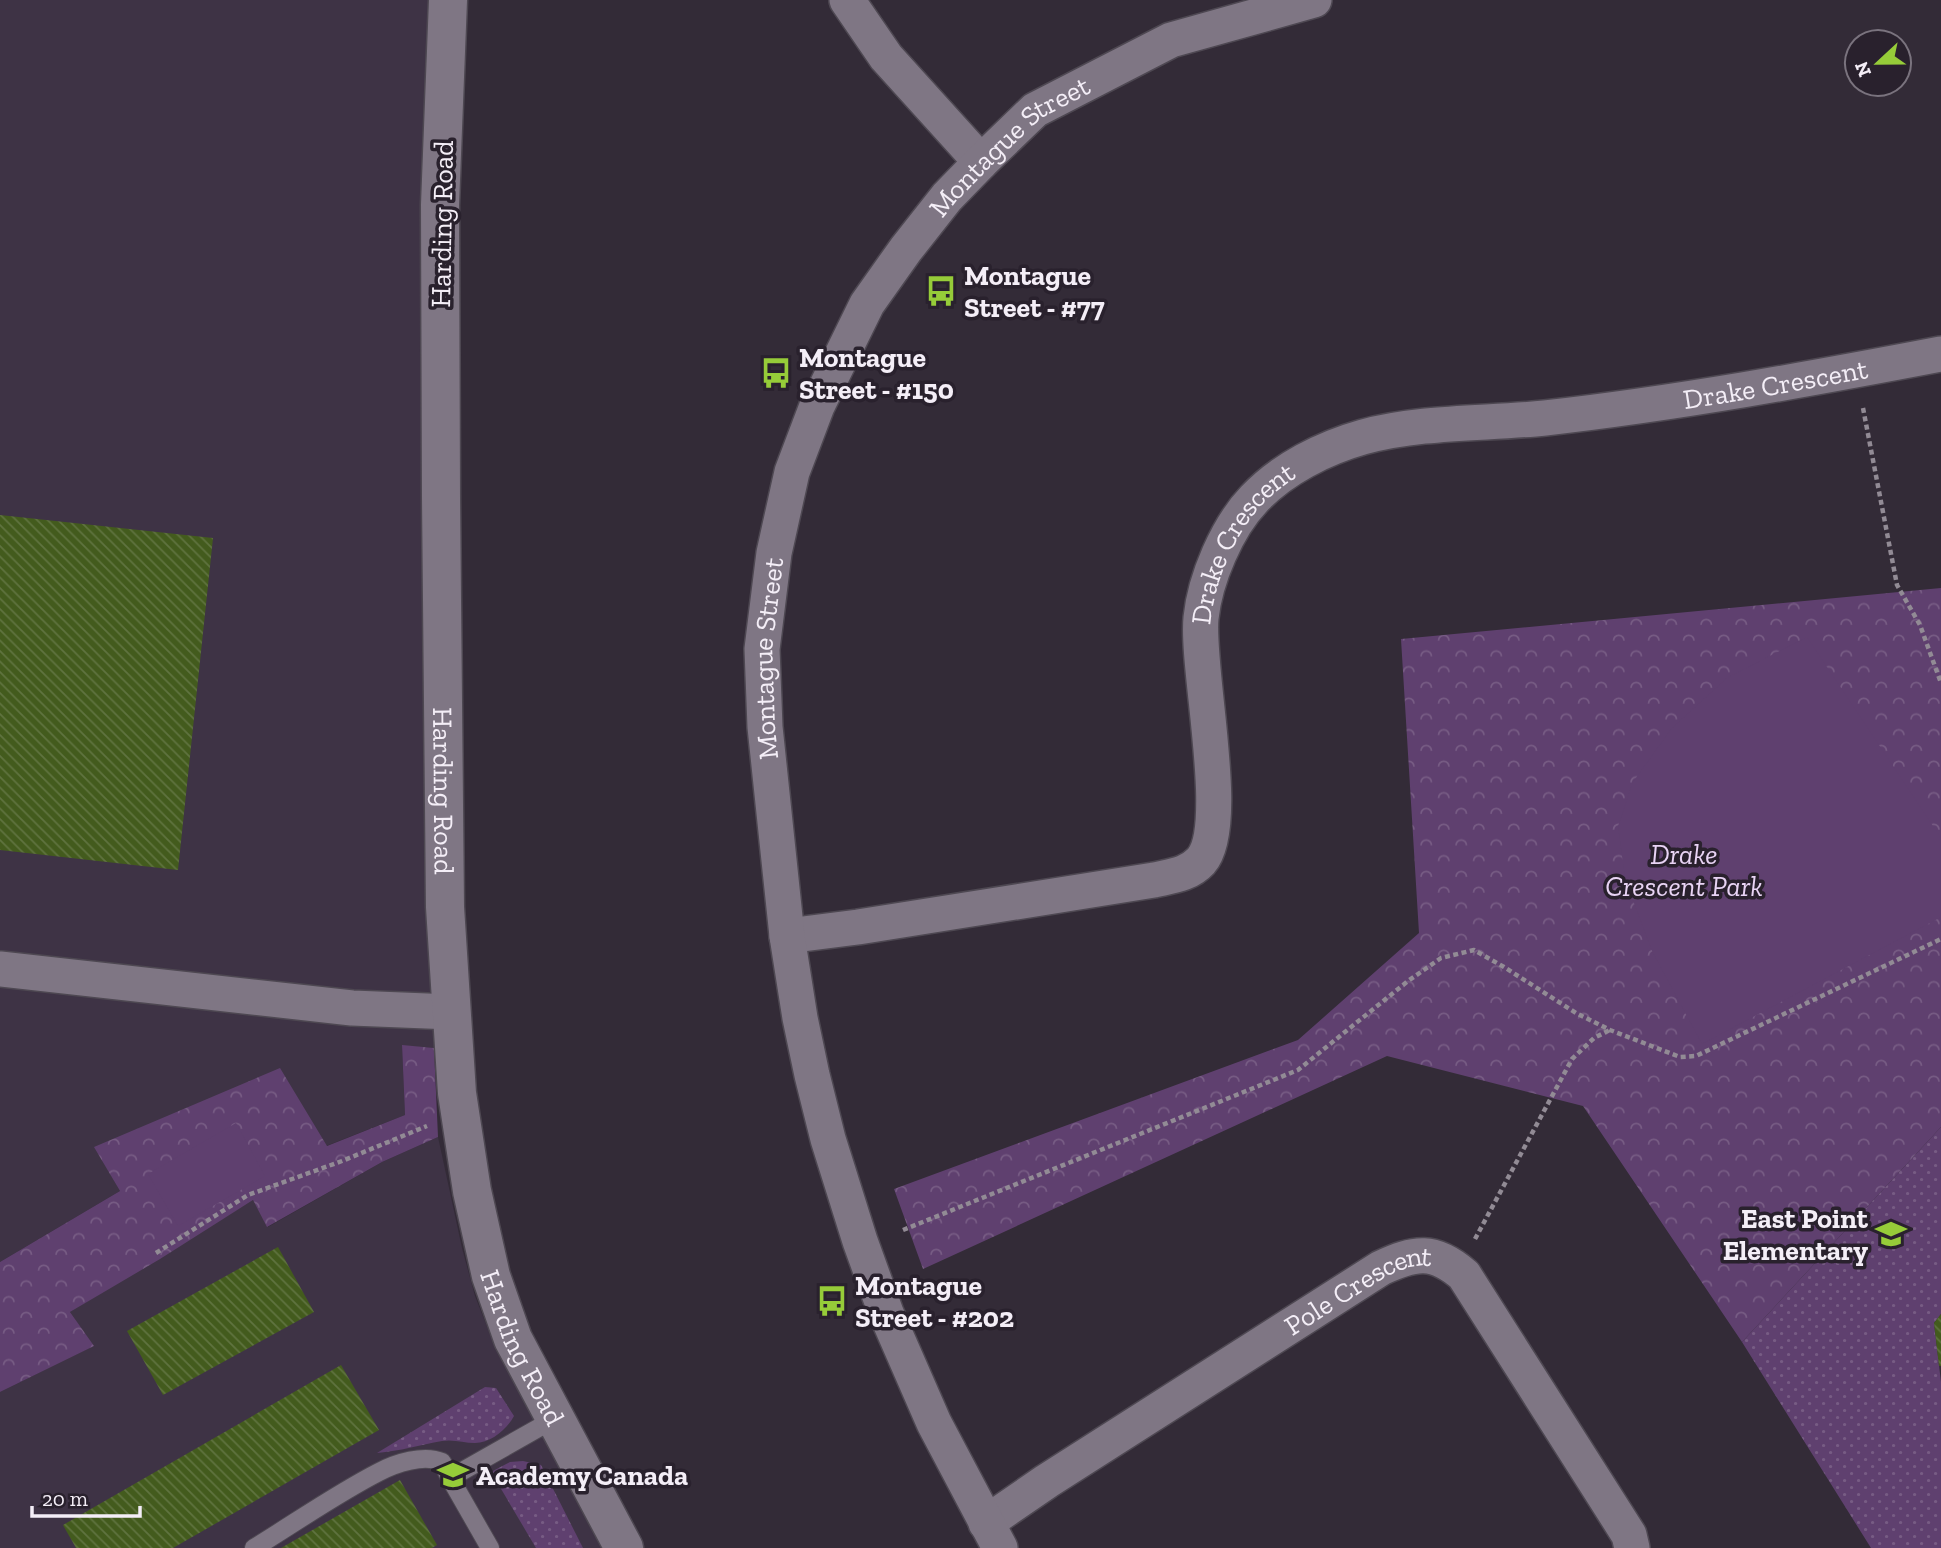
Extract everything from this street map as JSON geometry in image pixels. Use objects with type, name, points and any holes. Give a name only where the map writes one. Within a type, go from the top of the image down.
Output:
[{"type":"street","name":"Harding Road","points":[[448,0],[440,205],[441,497],[445,678],[445,907],[457,1093],[472,1191],[491,1276],[513,1339],[624,1548]]},
{"type":"street","points":[[846,0],[886,57],[981,162]]},
{"type":"street","name":"Montague Street","points":[[993,1536],[934,1423],[886,1312],[828,1139],[812,1075],[800,1018],[788,936],[765,727],[762,649],[774,553],[792,472],[817,406],[867,304],[906,248],[947,197],[981,162],[1035,110],[1171,40],[1314,0]]},
{"type":"street","name":"Drake Crescent","points":[[788,936],[1154,880],[1184,874],[1202,860],[1212,838],[1214,805],[1200,620],[1207,583],[1236,524],[1254,499],[1289,471],[1324,451],[1398,429],[1545,418],[1769,387],[1941,354]]},
{"type":"street","points":[[0,968],[352,1008],[452,1012]]},
{"type":"street","name":"Pole Crescent","points":[[993,1536],[1059,1474],[1381,1268],[1404,1257],[1429,1255],[1450,1262],[1464,1275],[1629,1535],[1632,1548]]},
{"type":"lane","points":[[450,1478],[556,1418]]},
{"type":"lane","points":[[254,1548],[381,1471],[406,1462],[433,1458],[442,1462],[490,1548]]},
{"type":"path","points":[[1863,408],[1897,585],[1920,625],[1941,683]]},
{"type":"path","points":[[903,1230],[1298,1070],[1408,981],[1441,958],[1474,950],[1576,1013],[1610,1030],[1680,1057],[1696,1056],[1941,939]]},
{"type":"path","points":[[1475,1239],[1572,1059],[1594,1038],[1610,1030]]},
{"type":"path","points":[[156,1253],[248,1195],[342,1161],[411,1131],[461,1116]]},
{"type":"shaded area","points":[[0,0],[448,0],[427,682],[430,971],[434,1048],[402,1046],[405,1115],[326,1146],[95,1147],[120,1191],[0,1262]]},
{"type":"shaded area","points":[[438,1137],[475,1296],[495,1347],[511,1371],[601,1548],[0,1548],[0,1392],[93,1346],[70,1312],[253,1200],[268,1227],[382,1162]]},
{"type":"green space","name":"Drake Crescent Park","points":[[1941,588],[1941,1127],[1742,1342],[1583,1106],[1387,1056],[923,1269],[894,1189],[1298,1040],[1419,933],[1401,639]]},
{"type":"green space","points":[[1807,637],[1941,838],[1941,917],[1702,1044],[1652,951],[1625,879],[1618,826],[1633,782],[1672,728],[1727,678]]},
{"type":"green space","points":[[402,1045],[434,1048],[438,1137],[382,1162],[267,1227],[253,1200],[70,1312],[94,1346],[0,1392],[0,1262],[120,1191],[94,1147],[280,1068],[327,1146],[405,1115]]},
{"type":"green space","points":[[236,1123],[265,1176],[178,1226],[148,1174]]},
{"type":"green space","name":"East Point Elementary","points":[[1941,1127],[1941,1314],[1934,1323],[1941,1382],[1941,1548],[1871,1548],[1742,1342]]},
{"type":"green space","points":[[485,1387],[496,1388],[514,1416],[493,1438],[475,1443],[442,1441],[377,1453]]},
{"type":"green space","points":[[523,1461],[541,1465],[583,1548],[536,1548],[491,1472],[510,1462]]},
{"type":"building","points":[[0,515],[213,538],[178,870],[0,850]]},
{"type":"building","points":[[278,1247],[314,1312],[163,1395],[127,1331]]},
{"type":"building","points":[[1941,1314],[1941,1366],[1939,1366],[1934,1323]]},
{"type":"building","points":[[341,1365],[379,1430],[173,1548],[76,1548],[63,1525]]},
{"type":"building","points":[[400,1480],[437,1545],[432,1548],[281,1548]]},
{"type":"place","name":"Montague Street - #77","points":[[941,291]]},
{"type":"place","name":"Montague Street - #150","points":[[776,373]]},
{"type":"place","name":"East Point Elementary","points":[[1891,1234]]},
{"type":"place","name":"Montague Street - #202","points":[[832,1301]]},
{"type":"place","name":"Academy Canada","points":[[453,1475]]}]
